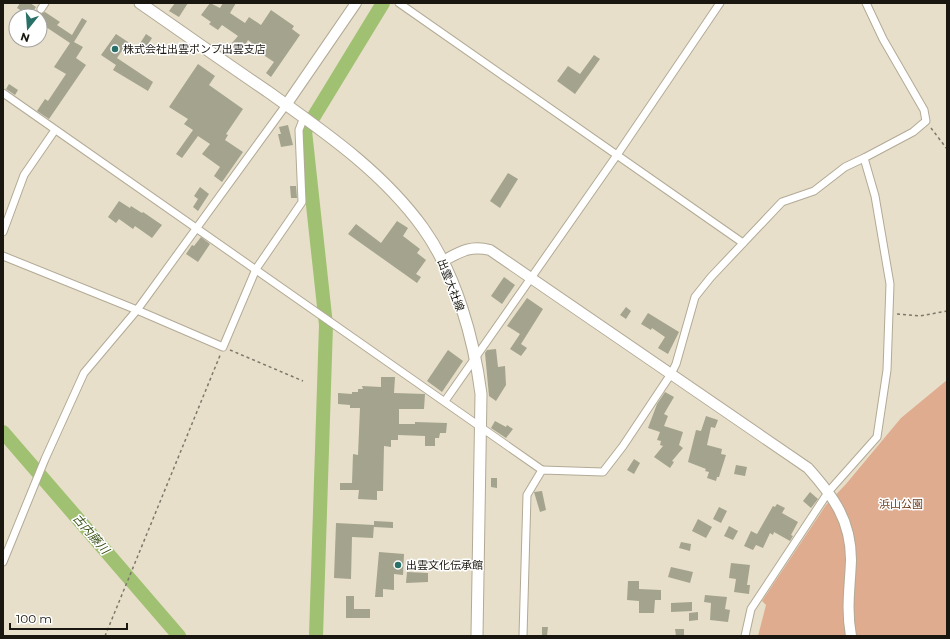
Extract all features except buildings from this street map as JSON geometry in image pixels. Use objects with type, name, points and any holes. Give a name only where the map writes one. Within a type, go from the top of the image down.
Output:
[{"type":"main road","name":"出雲大社線","points":[[140,3],[305,118],[351,152],[388,188],[423,228],[443,261],[460,305],[476,357],[481,394],[482,428],[477,636]]},
{"type":"street","points":[[3,562],[45,459],[84,373],[137,310],[286,105],[356,3]]},
{"type":"street","points":[[399,3],[743,243]]},
{"type":"street","points":[[445,401],[617,155],[720,3]]},
{"type":"street","points":[[3,93],[334,323],[542,470],[602,472],[623,446],[671,374],[676,364],[695,297],[743,243],[782,202],[814,191],[845,167],[913,132],[926,121],[924,110],[883,39],[866,3]]},
{"type":"street","points":[[3,256],[137,310],[223,347],[256,269],[302,202],[299,130],[305,118]]},
{"type":"street","points":[[3,232],[24,175],[55,130]]},
{"type":"street","points":[[745,636],[751,609],[829,491],[878,437],[887,370],[890,284],[875,196],[864,158]]},
{"type":"street","points":[[443,261],[465,250],[478,247],[490,250],[808,468],[829,491],[844,520],[850,541],[851,559],[847,614],[851,636]]},
{"type":"street","points":[[523,636],[527,495],[542,470]]},
{"type":"path","points":[[926,121],[947,149]]},
{"type":"path","points":[[889,313],[920,316],[947,311]]},
{"type":"path","points":[[105,636],[223,347],[303,381]]},
{"type":"green space","name":"浜山公園","points":[[947,380],[947,636],[758,636],[766,605],[762,601],[826,505],[846,484],[901,418]]},
{"type":"waterway","points":[[316,636],[326,325],[305,131],[383,3]]},
{"type":"waterway","name":"古内藤川","points":[[3,432],[179,636]]},
{"type":"place","name":"株式会社出雲ポンプ出雲支店","points":[[115,49]]},
{"type":"place","name":"出雲文化伝承館","points":[[398,565]]}]
